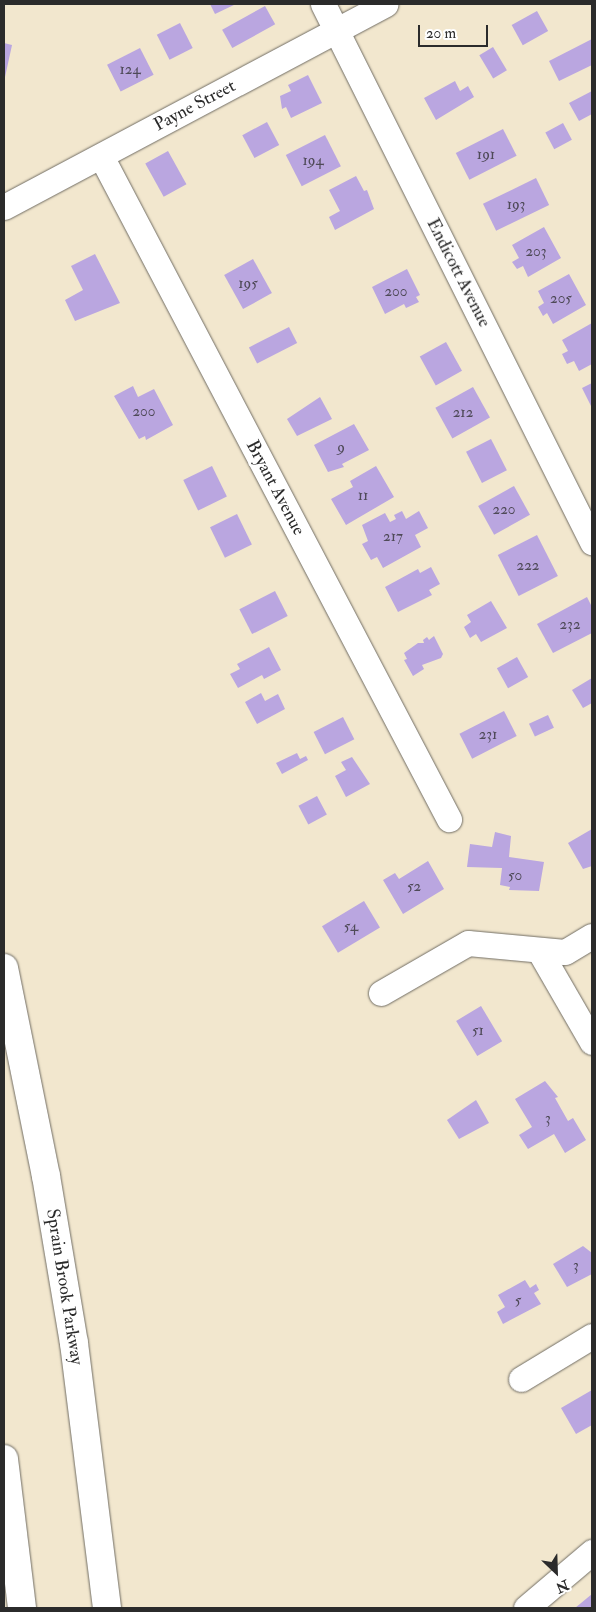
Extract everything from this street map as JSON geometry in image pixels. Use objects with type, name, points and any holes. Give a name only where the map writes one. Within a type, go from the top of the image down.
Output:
[{"type":"highway","name":"Sprain Brook Parkway","points":[[4,968],[44,1167],[72,1334],[107,1608]]},
{"type":"highway","points":[[4,1459],[22,1608]]},
{"type":"street","name":"Endicott Avenue","points":[[323,4],[592,542]]},
{"type":"street","name":"Payne Street","points":[[4,207],[385,4]]},
{"type":"street","name":"Bryant Avenue","points":[[101,156],[449,819]]},
{"type":"street","points":[[381,993],[468,943],[540,952],[565,952],[592,936]]},
{"type":"street","points":[[540,952],[592,1042]]},
{"type":"street","points":[[521,1379],[592,1336]]},
{"type":"street","points":[[526,1608],[592,1552]]},
{"type":"building","points":[[210,4],[236,4],[215,14]]},
{"type":"building","points":[[265,6],[275,24],[232,48],[222,30]]},
{"type":"building","points":[[537,11],[548,31],[523,45],[512,25]]},
{"type":"building","points":[[180,23],[193,48],[170,60],[157,35]]},
{"type":"building","points":[[592,39],[592,65],[559,81],[549,61]]},
{"type":"building","points":[[4,43],[12,45],[5,77],[4,77]]},
{"type":"building","points":[[493,47],[507,70],[493,78],[479,55]]},
{"type":"building","points":[[140,48],[154,75],[121,92],[107,65]]},
{"type":"building","points":[[308,75],[322,103],[291,118],[286,107],[282,109],[280,96],[291,91],[288,85]]},
{"type":"building","points":[[455,81],[460,91],[468,86],[474,97],[436,120],[424,98]]},
{"type":"building","points":[[592,91],[592,114],[579,121],[569,103]]},
{"type":"building","points":[[267,122],[279,145],[254,158],[242,135]]},
{"type":"building","points":[[563,123],[572,140],[554,149],[545,132]]},
{"type":"building","points":[[503,129],[517,156],[469,180],[456,153]]},
{"type":"building","points":[[325,135],[341,166],[302,186],[286,155]]},
{"type":"building","points":[[168,151],[186,184],[164,197],[145,164]]},
{"type":"building","points":[[356,176],[364,191],[367,190],[374,209],[335,230],[329,217],[340,211],[329,190]]},
{"type":"building","points":[[536,178],[549,205],[496,231],[483,204]]},
{"type":"building","points":[[544,227],[561,258],[528,277],[523,266],[517,269],[512,262],[519,258],[512,245]]},
{"type":"building","points":[[95,254],[120,303],[75,321],[65,300],[83,290],[71,266]]},
{"type":"building","points":[[253,259],[272,293],[243,309],[224,275]]},
{"type":"building","points":[[407,269],[420,295],[416,297],[419,302],[406,308],[404,304],[385,314],[372,287]]},
{"type":"building","points":[[569,274],[586,305],[553,324],[547,313],[543,316],[538,307],[544,303],[538,291]]},
{"type":"building","points":[[592,323],[592,364],[579,371],[574,361],[567,364],[562,354],[568,351],[562,340]]},
{"type":"building","points":[[289,327],[297,343],[257,363],[249,347]]},
{"type":"building","points":[[446,342],[462,371],[436,385],[420,357]]},
{"type":"building","points":[[592,383],[592,408],[582,388]]},
{"type":"building","points":[[133,386],[138,397],[154,389],[173,425],[146,440],[145,436],[139,439],[114,396]]},
{"type":"building","points":[[473,387],[490,418],[452,438],[435,408]]},
{"type":"building","points":[[320,397],[332,419],[297,436],[287,419]]},
{"type":"building","points":[[354,424],[369,450],[342,464],[344,467],[328,472],[314,445]]},
{"type":"building","points":[[491,439],[507,470],[482,483],[466,452]]},
{"type":"building","points":[[212,466],[227,497],[198,511],[183,480]]},
{"type":"building","points":[[376,466],[394,497],[346,525],[331,499],[353,487],[350,481]]},
{"type":"building","points":[[514,486],[530,515],[494,535],[478,506]]},
{"type":"building","points":[[402,511],[406,519],[419,511],[428,528],[415,535],[421,547],[383,568],[377,557],[371,560],[362,544],[368,541],[362,525],[385,513],[390,522],[396,519],[394,515]]},
{"type":"building","points":[[237,514],[252,545],[225,558],[210,527]]},
{"type":"building","points":[[537,535],[558,576],[519,596],[498,555]]},
{"type":"building","points":[[431,567],[440,584],[429,590],[432,595],[398,612],[385,587],[418,569],[420,573]]},
{"type":"building","points":[[275,591],[288,616],[252,634],[239,609]]},
{"type":"building","points":[[587,597],[592,607],[592,633],[553,653],[537,624]]},
{"type":"building","points":[[491,601],[507,628],[481,642],[476,634],[470,638],[464,627],[471,622],[467,615]]},
{"type":"building","points":[[434,636],[443,654],[441,658],[422,665],[424,669],[413,676],[404,660],[407,659],[404,653],[418,643],[424,643],[423,640],[427,637],[429,640]]},
{"type":"building","points":[[269,647],[281,670],[264,679],[262,675],[238,688],[230,674],[240,669],[237,664]]},
{"type":"building","points":[[517,657],[528,677],[508,688],[497,668]]},
{"type":"building","points":[[592,678],[592,703],[583,708],[572,690]]},
{"type":"building","points":[[261,693],[265,701],[278,694],[285,709],[257,724],[245,702]]},
{"type":"building","points":[[504,711],[517,736],[472,759],[459,734]]},
{"type":"building","points":[[548,715],[554,728],[535,737],[529,724]]},
{"type":"building","points":[[343,717],[354,739],[325,754],[314,732]]},
{"type":"building","points":[[297,753],[300,759],[306,756],[308,760],[282,774],[276,763]]},
{"type":"building","points":[[352,757],[370,784],[346,797],[335,776],[346,770],[341,762]]},
{"type":"building","points":[[317,796],[327,815],[308,824],[298,806]]},
{"type":"building","points":[[592,829],[592,866],[583,869],[568,843]]},
{"type":"building","points":[[495,832],[511,836],[509,857],[544,862],[539,891],[509,890],[510,887],[500,885],[502,868],[467,867],[470,844],[492,847]]},
{"type":"building","points":[[428,861],[444,889],[403,914],[383,880],[395,873],[399,879]]},
{"type":"building","points":[[364,901],[380,928],[338,953],[322,926]]},
{"type":"building","points":[[481,1006],[502,1041],[477,1056],[456,1021]]},
{"type":"building","points":[[545,1081],[558,1097],[555,1098],[568,1121],[573,1118],[586,1140],[565,1153],[554,1134],[528,1149],[519,1135],[532,1127],[515,1099]]},
{"type":"building","points":[[476,1100],[489,1123],[459,1139],[447,1120]]},
{"type":"building","points":[[583,1246],[592,1253],[592,1274],[567,1287],[553,1264]]},
{"type":"building","points":[[525,1280],[530,1288],[536,1284],[539,1290],[534,1293],[541,1304],[503,1324],[497,1312],[505,1307],[498,1295]]},
{"type":"building","points":[[592,1390],[592,1425],[576,1434],[561,1408]]},
{"type":"building","points":[[592,1594],[592,1608],[575,1608]]}]
